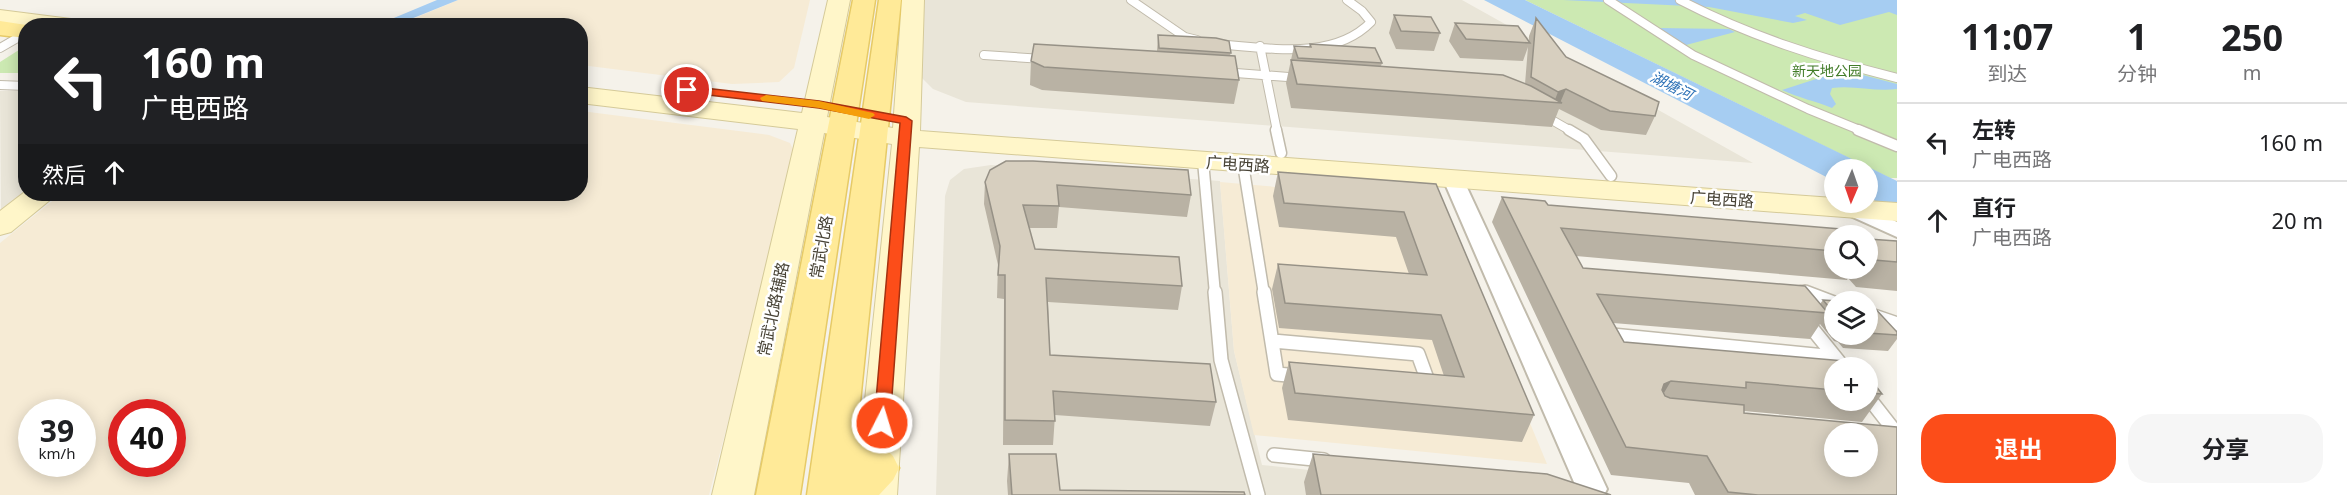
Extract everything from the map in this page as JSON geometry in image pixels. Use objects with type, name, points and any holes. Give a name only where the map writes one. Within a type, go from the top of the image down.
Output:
[{"type":"main road","name":"常武北路辅路","points":[[839,0],[860,122],[869,486]]},
{"type":"main road","name":"常武北路","points":[[829,495],[838,427],[860,122],[864,0]]},
{"type":"main road","name":"常武北路","points":[[778,495],[860,122],[890,0]]},
{"type":"main road","name":"常武北路辅路","points":[[733,495],[860,122],[913,0]]},
{"type":"main road","points":[[0,17],[18,19]]},
{"type":"main road","points":[[0,28],[18,31]]},
{"type":"main road","name":"广电西路","points":[[588,79],[860,122],[955,127],[1611,176],[1824,200]]},
{"type":"main road","name":"广电西路","points":[[588,95],[860,122],[1203,161],[1453,180],[1824,203]]},
{"type":"main road","points":[[4,220],[30,201]]},
{"type":"main road","points":[[838,427],[869,486]]},
{"type":"street","points":[[1453,180],[1591,490]]},
{"type":"lane","points":[[1131,0],[1185,37],[1206,43],[1287,48],[1333,45],[1358,35],[1371,22],[1347,0]]},
{"type":"lane","points":[[1608,0],[1693,55],[1808,109],[1897,146]]},
{"type":"lane","points":[[1680,0],[1713,18],[1780,44],[1897,78]]},
{"type":"lane","points":[[0,48],[18,37]]},
{"type":"lane","points":[[1260,46],[1281,153]]},
{"type":"lane","points":[[984,55],[1054,60]]},
{"type":"lane","points":[[1218,72],[1313,78]]},
{"type":"lane","points":[[0,85],[18,86]]},
{"type":"lane","points":[[1534,110],[1584,139],[1611,176]]},
{"type":"lane","points":[[1203,161],[1221,360],[1258,495]]},
{"type":"lane","points":[[1243,164],[1277,374],[1312,377]]},
{"type":"lane","points":[[1791,288],[1824,300]]},
{"type":"lane","points":[[1800,313],[1835,357]]},
{"type":"lane","points":[[1878,317],[1897,324]]},
{"type":"lane","points":[[1612,335],[1835,357]]},
{"type":"lane","points":[[1273,341],[1418,354],[1430,388],[1418,387]]},
{"type":"lane","points":[[1878,411],[1894,438]]},
{"type":"lane","points":[[1882,416],[1897,417]]},
{"type":"lane","points":[[1274,455],[1333,461]]},
{"type":"shaded area","points":[[458,0],[810,0],[794,68],[779,82],[732,84],[588,66],[588,18],[415,18]]},
{"type":"shaded area","points":[[924,0],[1462,0],[1753,163],[966,102],[933,89],[921,77]]},
{"type":"shaded area","points":[[0,91],[18,91],[18,197],[1,210]]},
{"type":"shaded area","points":[[588,112],[769,135],[790,143],[797,157],[709,495],[0,495],[0,243],[52,201],[588,201]]},
{"type":"shaded area","points":[[991,165],[1220,181],[1234,351],[1262,465],[1539,495],[936,495],[945,196],[950,180],[964,169]]},
{"type":"shaded area","points":[[1220,182],[1424,200],[1443,214],[1547,464],[1254,435],[1234,351]]},
{"type":"green space","name":"新天地公园","points":[[1525,0],[1897,0],[1897,178],[1890,178],[1878,172],[1878,159],[1851,159]]},
{"type":"green space","points":[[18,51],[18,73],[0,73],[0,62]]},
{"type":"water","points":[[437,0],[458,0],[413,18],[394,18]]},
{"type":"water","name":"湖塘河","points":[[1484,0],[1525,0],[1852,159],[1824,159],[1824,176]]},
{"type":"water","points":[[1563,0],[1897,0],[1897,15],[1889,12],[1840,25],[1805,13],[1795,16],[1807,20],[1793,23],[1709,7]]},
{"type":"water","points":[[1658,28],[1729,29],[1735,32],[1686,45]]},
{"type":"water","points":[[1844,70],[1897,84],[1897,89],[1832,88],[1830,94],[1836,104],[1832,108],[1782,90]]},
{"type":"water","points":[[1878,172],[1897,181],[1897,212],[1878,202]]},
{"type":"building","points":[[1394,15],[1431,17],[1440,33],[1401,31]]},
{"type":"building","points":[[1536,18],[1566,57],[1659,102],[1655,116],[1610,111],[1566,89],[1558,92],[1531,77]]},
{"type":"building","points":[[1455,23],[1518,26],[1530,43],[1466,39]]},
{"type":"building","points":[[1158,35],[1216,38],[1229,41],[1231,53],[1159,48]]},
{"type":"building","points":[[1034,44],[1235,56],[1239,80],[1044,67],[1031,61]]},
{"type":"building","points":[[1310,44],[1375,48],[1382,63],[1298,58],[1294,46],[1311,47]]},
{"type":"building","points":[[1291,60],[1503,75],[1531,86],[1562,103],[1297,84]]},
{"type":"building","points":[[1006,161],[1188,170],[1191,195],[1057,185],[1059,206],[1023,205],[1035,249],[1179,257],[1182,286],[1046,278],[1050,355],[1210,364],[1216,402],[1053,391],[1055,421],[1005,420],[1005,275],[998,275],[1000,246],[985,182],[990,170]]},
{"type":"building","points":[[1278,172],[1436,184],[1534,415],[1295,393],[1289,362],[1464,377],[1441,315],[1285,303],[1278,264],[1427,275],[1404,212],[1284,203]]},
{"type":"building","points":[[1502,197],[1545,201],[1548,205],[1824,228],[1824,250],[1561,228],[1583,268],[1805,286],[1824,308],[1824,313],[1597,294],[1624,342],[1824,359],[1824,389],[1746,382],[1746,388],[1671,381],[1664,384],[1662,390],[1665,396],[1670,398],[1744,405],[1744,413],[1853,423],[1824,423],[1824,477],[1878,477],[1878,425],[1897,427],[1897,495],[1758,495],[1728,492],[1707,456],[1626,447]]},
{"type":"building","points":[[1878,240],[1897,241],[1897,262],[1878,260]]},
{"type":"building","points":[[1878,312],[1897,332],[1897,335],[1878,334]]},
{"type":"building","points":[[1009,454],[1056,454],[1060,490],[1244,492],[1245,495],[1012,495]]},
{"type":"building","points":[[1313,454],[1547,474],[1611,495],[1321,495]]},
{"type":"slow traffic","points":[[766,98],[869,115]]},
{"type":"route","points":[[687,90],[819,105],[906,121],[882,423]]}]
